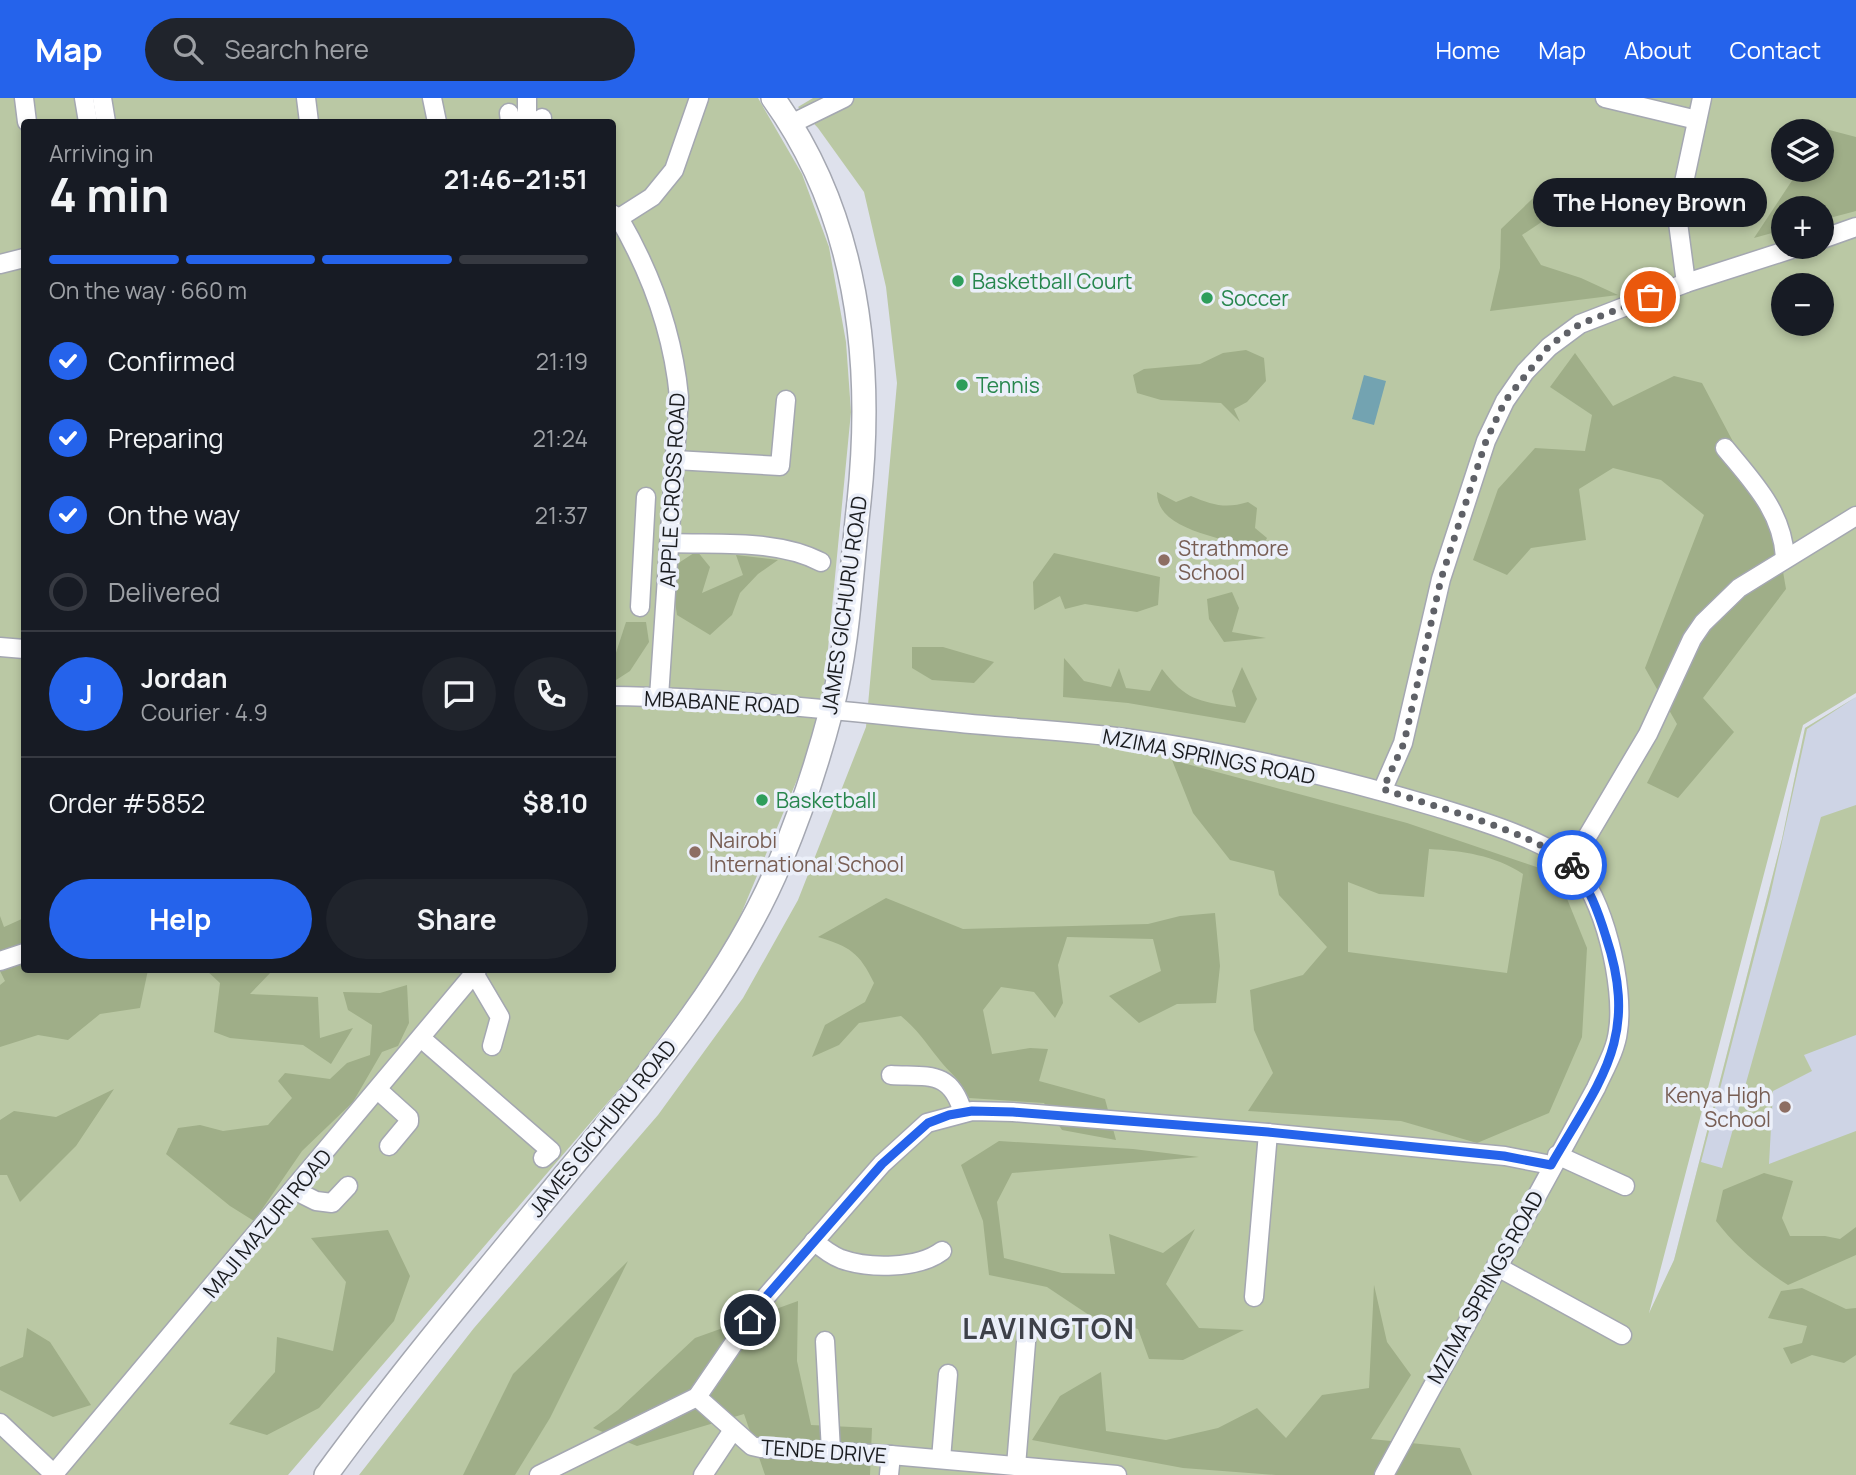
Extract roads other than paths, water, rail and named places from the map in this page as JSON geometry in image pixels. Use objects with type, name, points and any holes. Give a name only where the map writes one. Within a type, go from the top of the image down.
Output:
[{"type":"main road","name":"JAMES GICHURU ROAD","points":[[326,1475],[396,1380],[642,1082],[720,976],[781,861],[832,708],[861,476],[863,352],[854,281],[841,234],[824,189],[792,124],[772,98]]},
{"type":"street","points":[[24,98],[27,119]]},
{"type":"street","points":[[84,98],[88,119]]},
{"type":"street","points":[[102,98],[106,119]]},
{"type":"street","points":[[306,98],[309,119]]},
{"type":"street","points":[[432,98],[436,119]]},
{"type":"street","points":[[527,98],[536,119]]},
{"type":"street","points":[[616,216],[652,197],[674,170],[699,98]]},
{"type":"street","points":[[792,124],[844,98]]},
{"type":"street","points":[[1605,98],[1697,120]]},
{"type":"street","points":[[1686,283],[1677,215],[1702,98]]},
{"type":"street","name":"APPLE CROSS ROAD","points":[[616,216],[645,262],[670,339],[679,397],[659,697]]},
{"type":"street","points":[[1834,235],[1856,227]]},
{"type":"street","points":[[1383,789],[1404,743],[1441,579],[1486,441],[1505,401],[1549,346],[1580,324],[1686,283],[1771,256]]},
{"type":"street","points":[[0,264],[21,259]]},
{"type":"street","points":[[675,460],[780,466],[786,400]]},
{"type":"street","points":[[1725,448],[1770,503],[1780,527],[1785,557]]},
{"type":"street","points":[[640,607],[646,497]]},
{"type":"street","points":[[1572,864],[1648,734],[1692,639],[1703,623],[1739,588],[1785,557],[1856,516]]},
{"type":"street","points":[[670,543],[784,548],[804,553],[821,562]]},
{"type":"street","points":[[641,574],[668,575]]},
{"type":"street","points":[[0,647],[21,649]]},
{"type":"street","name":"MBABANE ROAD","points":[[616,696],[832,708]]},
{"type":"street","name":"MZIMA SPRINGS ROAD","points":[[832,708],[1129,739],[1199,750],[1383,789],[1480,820],[1558,854],[1572,864],[1596,906],[1618,975],[1621,1002],[1618,1034],[1609,1059],[1384,1475]]},
{"type":"street","points":[[0,961],[21,954]]},
{"type":"street","name":"MAJI MAZURI ROAD","points":[[54,1475],[474,973]]},
{"type":"street","points":[[477,973],[500,1017],[492,1046]]},
{"type":"street","points":[[421,1038],[551,1151],[543,1158]]},
{"type":"street","points":[[891,1075],[944,1080],[958,1094],[964,1113]]},
{"type":"street","points":[[378,1090],[409,1118],[409,1122],[389,1146]]},
{"type":"street","points":[[540,1475],[697,1397],[764,1299],[882,1164],[928,1123],[964,1113],[1013,1112],[1268,1132],[1554,1160],[1625,1186]]},
{"type":"street","points":[[1254,1297],[1268,1132]]},
{"type":"street","points":[[294,1190],[316,1201],[332,1203],[348,1186]]},
{"type":"street","points":[[814,1241],[833,1255],[857,1262],[925,1262],[942,1251]]},
{"type":"street","points":[[1496,1266],[1622,1335]]},
{"type":"street","points":[[1016,1466],[1027,1330]]},
{"type":"street","points":[[825,1341],[831,1451]]},
{"type":"street","points":[[941,1459],[948,1374]]},
{"type":"street","name":"TENDE DRIVE","points":[[697,1397],[752,1446],[761,1448],[891,1455],[1117,1475]]},
{"type":"street","points":[[0,1423],[54,1475]]},
{"type":"street","points":[[703,1475],[733,1430]]},
{"type":"street","points":[[889,1475],[891,1455]]},
{"type":"water","points":[[1364,375],[1386,381],[1374,425],[1352,419]]},
{"type":"place","name":"Basketball Court","points":[[958,281]]},
{"type":"place","name":"The Honey Brown","points":[[1650,297]]},
{"type":"place","name":"Soccer","points":[[1207,298]]},
{"type":"place","name":"Tennis","points":[[962,385]]},
{"type":"place","name":"Strathmore School","points":[[1164,560]]},
{"type":"place","name":"Basketball","points":[[762,800]]},
{"type":"place","name":"Nairobi International School","points":[[695,852]]},
{"type":"place","name":"Kenya High School","points":[[1785,1107]]},
{"type":"district","name":"LAVINGTON","points":[[1049,1328]]}]
